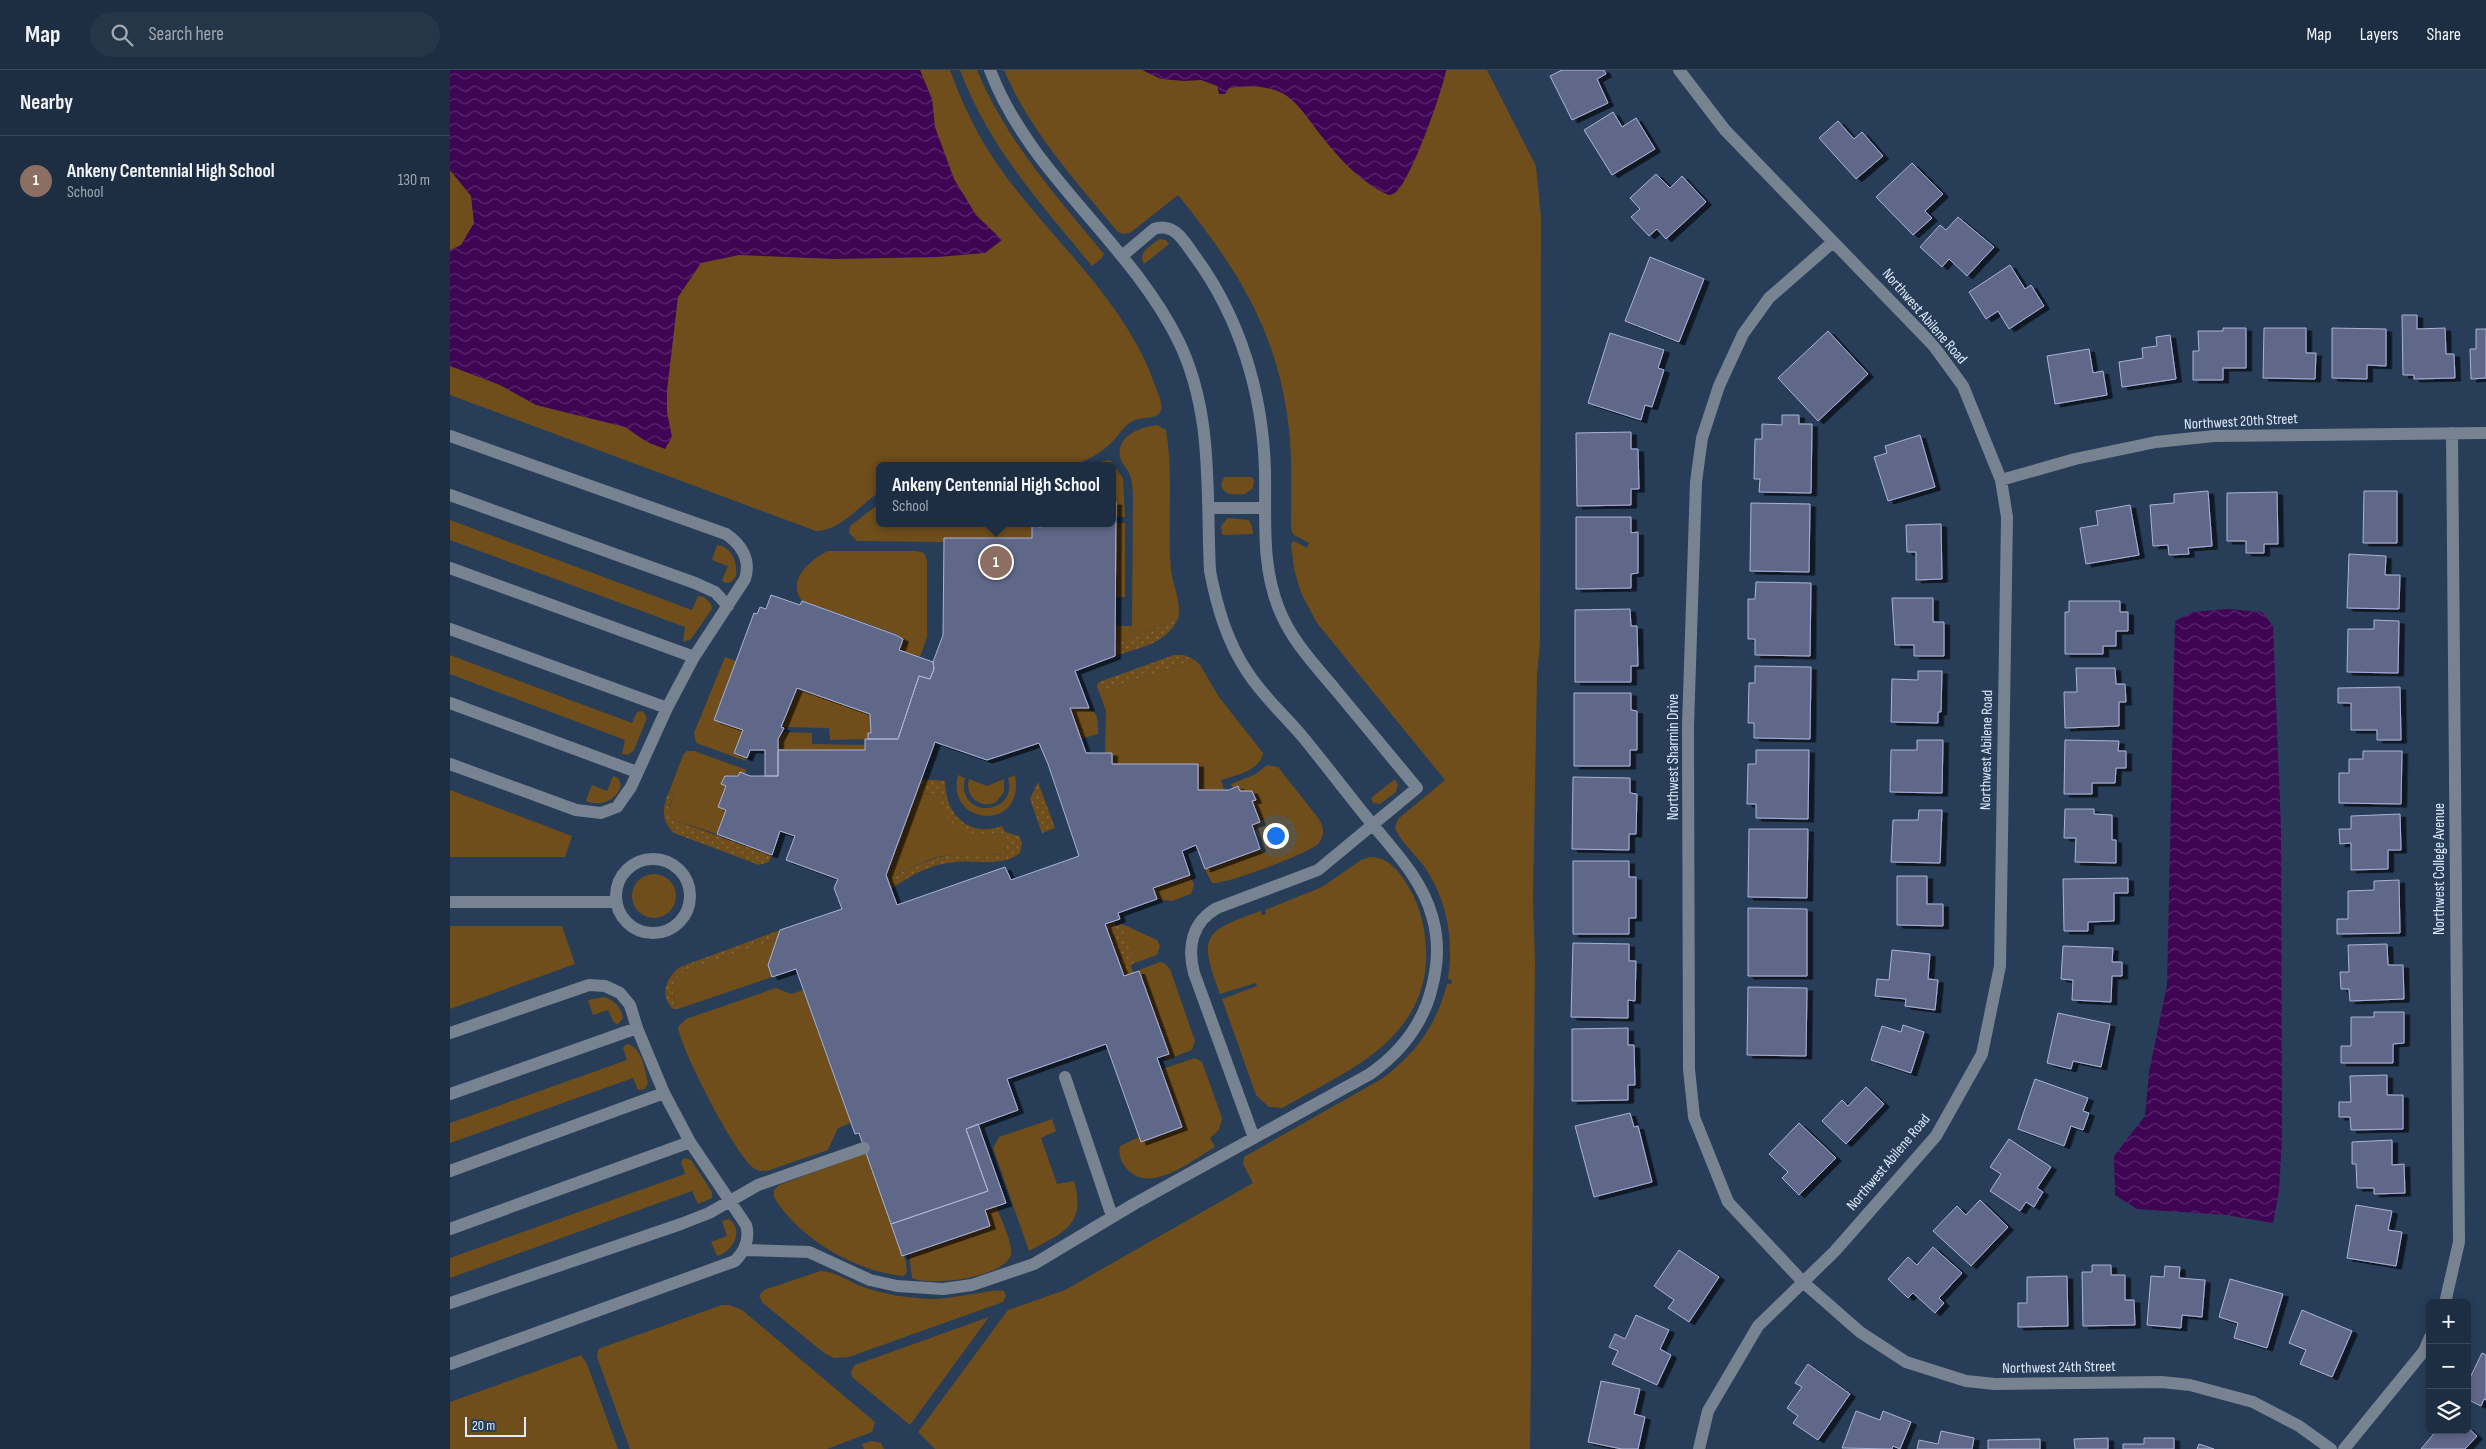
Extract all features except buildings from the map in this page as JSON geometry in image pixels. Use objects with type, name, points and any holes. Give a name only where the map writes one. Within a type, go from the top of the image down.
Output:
[{"type":"street","points":[[744,1250],[808,1252],[870,1280],[907,1288],[951,1288],[972,1285],[1030,1267],[1112,1216],[1388,1062],[1414,1032],[1430,997],[1437,955],[1437,937],[1432,915],[1413,876],[1249,675],[1239,660],[1222,621],[1210,571],[1205,428],[1195,384],[1168,322],[1122,256],[1033,148],[997,89],[990,70]]},
{"type":"street","name":"Northwest Abilene Road","points":[[1679,70],[1725,130],[1933,345],[1963,386],[2001,480],[2007,517],[2000,966],[1982,1054],[1936,1136],[1835,1251],[1758,1326],[1708,1411],[1699,1449]]},
{"type":"street","points":[[1122,256],[1154,229],[1160,227],[1173,229],[1196,257],[1224,305],[1243,350],[1261,418],[1268,569],[1274,596],[1295,641],[1417,788],[1318,870],[1210,912],[1194,933],[1190,952],[1194,973],[1254,1138]]},
{"type":"street","name":"Northwest Sharmin Drive","points":[[1803,1282],[1728,1202],[1694,1117],[1689,1069],[1688,716],[1696,482],[1702,438],[1719,386],[1743,334],[1769,298],[1834,242]]},
{"type":"street","name":"Northwest College Avenue","points":[[2446,1299],[2459,1242],[2452,434]]},
{"type":"street","name":"Northwest 20th Street","points":[[2001,480],[2075,459],[2156,442],[2214,436],[2486,434]]},
{"type":"street","points":[[450,436],[726,534],[736,541],[745,554],[748,568],[745,579],[694,657],[667,708],[630,787],[617,807],[609,811],[593,813],[545,800],[450,764]]},
{"type":"street","points":[[450,495],[695,583],[715,592],[728,606]]},
{"type":"street","points":[[1209,508],[1265,508]]},
{"type":"street","points":[[450,568],[694,657]]},
{"type":"street","points":[[450,629],[667,708]]},
{"type":"street","points":[[450,703],[637,772]]},
{"type":"street","points":[[657,859],[674,865],[683,873],[689,884],[691,896],[688,908],[682,919],[673,928],[649,933],[637,930],[623,917],[616,902],[616,888],[621,877],[629,867],[639,861],[657,859]]},
{"type":"street","points":[[450,902],[616,902]]},
{"type":"street","points":[[450,1033],[589,985],[605,986],[620,993],[630,1005],[637,1028],[664,1093],[690,1142],[731,1202],[748,1231],[744,1250],[735,1261],[450,1364]]},
{"type":"street","points":[[450,1094],[637,1028]]},
{"type":"street","points":[[1064,1077],[1112,1216]]},
{"type":"street","points":[[450,1171],[664,1093]]},
{"type":"street","points":[[450,1229],[690,1142]]},
{"type":"street","points":[[450,1303],[681,1224],[731,1202],[758,1185],[864,1148]]},
{"type":"street","name":"Northwest 24th Street","points":[[1803,1282],[1880,1346],[1906,1362],[1938,1374],[1966,1381],[1995,1384],[2162,1382],[2190,1385],[2253,1402],[2299,1426],[2331,1449]]},
{"type":"street","points":[[2344,1449],[2424,1351],[2427,1344]]},
{"type":"shaded area","points":[[450,70],[950,70],[970,118],[997,164],[1018,192],[1085,271],[1126,326],[1143,356],[1160,399],[1161,410],[1155,416],[1133,421],[1102,451],[1080,462],[876,462],[876,495],[834,527],[816,531],[450,395]]},
{"type":"shaded area","points":[[960,70],[977,70],[989,96],[1017,144],[1050,189],[1104,254],[1092,266],[1017,173],[986,124]]},
{"type":"shaded area","points":[[1004,70],[1487,70],[1536,166],[1541,218],[1540,642],[1537,676],[1533,899],[1535,961],[1530,1449],[935,1449],[918,1432],[1008,1310],[1065,1290],[1253,1183],[1243,1164],[1244,1157],[1383,1078],[1395,1068],[1424,1037],[1437,1012],[1447,984],[1451,984],[1452,980],[1448,979],[1450,949],[1447,919],[1438,891],[1423,865],[1395,828],[1398,819],[1445,780],[1317,623],[1301,593],[1294,569],[1291,544],[1294,541],[1307,548],[1309,543],[1294,535],[1291,530],[1291,450],[1285,402],[1267,337],[1254,308],[1220,251],[1178,195],[1130,233],[1122,234],[1117,231],[1054,154],[1027,114]]},
{"type":"shaded area","points":[[1159,239],[1166,240],[1169,244],[1144,264],[1142,256]]},
{"type":"shaded area","points":[[1157,425],[1166,430],[1170,465],[1170,552],[1171,570],[1179,607],[1178,619],[1115,644],[1115,626],[1132,626],[1133,492],[1130,475],[1121,460],[1121,445],[1124,439],[1136,431]]},
{"type":"shaded area","points":[[1116,468],[1123,478],[1125,517],[1116,517]]},
{"type":"shaded area","points":[[1224,477],[1251,477],[1254,480],[1253,488],[1245,494],[1228,493],[1221,485]]},
{"type":"shaded area","points":[[876,506],[876,527],[1032,527],[1032,538],[945,538],[944,542],[857,541],[849,533],[850,526]]},
{"type":"shaded area","points":[[1228,518],[1249,520],[1253,534],[1222,535],[1221,526]]},
{"type":"shaded area","points":[[450,520],[692,610],[698,596],[704,597],[711,604],[712,609],[691,639],[683,642],[685,627],[450,540]]},
{"type":"shaded area","points":[[1116,523],[1125,523],[1125,597],[1116,597]]},
{"type":"shaded area","points":[[717,545],[727,549],[735,561],[736,576],[731,582],[725,583],[722,580],[728,566],[712,560]]},
{"type":"shaded area","points":[[828,551],[916,551],[924,553],[927,560],[927,637],[920,657],[899,650],[903,639],[896,634],[802,601],[798,593],[798,578],[808,565]]},
{"type":"shaded area","points":[[1178,619],[1173,628],[1159,640],[1115,656],[1115,644]]},
{"type":"shaded area","points":[[450,655],[632,723],[637,712],[643,711],[647,718],[634,750],[628,755],[622,754],[625,740],[450,674]]},
{"type":"shaded area","points":[[1174,655],[1184,655],[1195,660],[1099,692],[1097,685],[1099,682]]},
{"type":"shaded area","points":[[725,657],[736,661],[714,719],[743,730],[734,753],[747,758],[746,761],[696,743],[694,733]]},
{"type":"shaded area","points":[[1195,660],[1219,697],[1263,753],[1258,764],[1253,768],[1221,780],[1224,790],[1198,790],[1197,764],[1112,764],[1105,753],[1106,711],[1099,692]]},
{"type":"shaded area","points":[[797,688],[870,714],[871,733],[868,733],[868,739],[830,740],[829,728],[781,727]]},
{"type":"shaded area","points":[[1070,708],[1085,709],[1093,712],[1097,719],[1098,734],[1081,739]]},
{"type":"shaded area","points":[[782,732],[812,733],[812,744],[865,745],[865,750],[778,750],[778,739]]},
{"type":"shaded area","points":[[687,751],[694,751],[747,770],[745,774],[725,776],[721,784],[726,786],[718,807],[726,810],[717,834],[671,819],[669,813],[674,795],[669,792],[683,755]]},
{"type":"shaded area","points":[[1267,765],[1278,767],[1319,819],[1323,828],[1322,838],[1318,844],[1283,861],[1232,879],[1212,883],[1205,869],[1260,849],[1252,825],[1260,822],[1252,801],[1256,799],[1253,791],[1240,791],[1238,787],[1233,788],[1231,784],[1256,774]]},
{"type":"shaded area","points":[[958,775],[965,778],[964,791],[969,801],[977,806],[987,808],[997,806],[1005,800],[1009,791],[1008,778],[1015,775],[1015,793],[1009,806],[998,814],[986,816],[973,813],[963,805],[957,792]]},
{"type":"shaded area","points":[[613,776],[618,778],[621,785],[613,798],[599,803],[586,800],[592,785],[607,791]]},
{"type":"shaded area","points":[[921,779],[945,781],[949,804],[954,813],[969,826],[979,829],[990,829],[1002,826],[1005,832],[1019,836],[1022,843],[1020,853],[1005,860],[955,862],[938,865],[906,879],[891,889],[887,878],[933,859],[957,854],[994,855],[1008,851],[1003,845],[1007,839],[1005,833],[981,835],[971,833],[953,824],[946,816],[937,794],[916,793]]},
{"type":"shaded area","points":[[969,779],[987,786],[1004,779],[1004,792],[996,802],[990,804],[979,803],[971,796],[968,785]]},
{"type":"shaded area","points":[[1395,779],[1398,785],[1396,792],[1380,804],[1373,803],[1371,798]]},
{"type":"shaded area","points":[[1038,782],[1055,828],[1042,833],[1030,799]]},
{"type":"shaded area","points":[[450,790],[572,836],[565,857],[450,857]]},
{"type":"shaded area","points":[[669,792],[674,795],[669,806],[671,819],[772,855],[769,862],[759,865],[674,833],[667,824],[664,814]]},
{"type":"shaded area","points":[[916,793],[937,794],[946,815],[962,828],[982,834],[1005,833],[1007,839],[1004,847],[1009,851],[993,855],[942,856],[887,878],[886,875]]},
{"type":"shaded area","points":[[1370,857],[1385,860],[1391,864],[1405,881],[1413,895],[1422,919],[1426,945],[1426,962],[1421,990],[1410,1014],[1394,1035],[1375,1052],[1330,1082],[1282,1108],[1269,1107],[1256,1095],[1222,999],[1257,986],[1256,983],[1220,994],[1209,959],[1208,948],[1210,938],[1227,924],[1261,911],[1262,915],[1266,914],[1265,910],[1322,887],[1361,860]]},
{"type":"shaded area","points":[[650,874],[658,874],[670,880],[676,896],[670,912],[658,918],[650,918],[638,912],[632,900],[632,892],[638,880]]},
{"type":"shaded area","points":[[1190,875],[1194,885],[1191,894],[1172,901],[1157,899],[1153,888]]},
{"type":"shaded area","points":[[1114,921],[1116,926],[1122,924],[1135,962],[1131,966],[1133,973],[1124,976],[1105,924]]},
{"type":"shaded area","points":[[1122,924],[1157,940],[1160,946],[1157,955],[1135,963]]},
{"type":"shaded area","points":[[450,926],[562,926],[575,964],[450,1009]]},
{"type":"shaded area","points":[[780,930],[777,939],[683,972],[675,980],[673,989],[678,1009],[673,1009],[669,1004],[665,993],[666,987],[671,976],[680,967]]},
{"type":"shaded area","points":[[777,939],[768,965],[772,977],[678,1009],[673,989],[675,980],[683,972]]},
{"type":"shaded area","points":[[1160,962],[1170,969],[1195,1041],[1192,1050],[1166,1060],[1164,1056],[1169,1054],[1139,970]]},
{"type":"shaded area","points":[[776,988],[791,994],[803,990],[851,1123],[838,1128],[828,1150],[770,1170],[761,1171],[755,1169],[747,1161],[724,1126],[699,1079],[681,1039],[678,1027],[686,1019]]},
{"type":"shaded area","points":[[604,997],[614,1002],[621,1011],[623,1018],[617,1025],[608,1010],[593,1015],[588,1000]]},
{"type":"shaded area","points":[[626,1044],[636,1049],[642,1059],[648,1083],[645,1089],[638,1090],[633,1078],[450,1143],[450,1123],[627,1060],[623,1048]]},
{"type":"shaded area","points":[[1195,1058],[1202,1062],[1222,1118],[1219,1130],[1210,1138],[1215,1147],[1171,1173],[1159,1177],[1147,1178],[1136,1176],[1123,1163],[1120,1155],[1120,1146],[1139,1137],[1141,1141],[1182,1127],[1162,1069]]},
{"type":"shaded area","points":[[1052,1119],[1056,1131],[1041,1138],[1057,1184],[1074,1181],[1077,1208],[1074,1218],[1062,1233],[1029,1251],[993,1148],[999,1137]]},
{"type":"shaded area","points":[[866,1153],[906,1262],[907,1272],[904,1276],[867,1268],[830,1250],[798,1226],[774,1197],[774,1190],[779,1185]]},
{"type":"shaded area","points":[[684,1158],[691,1160],[712,1192],[712,1198],[698,1204],[692,1191],[450,1278],[450,1258],[685,1174],[681,1162]]},
{"type":"shaded area","points":[[996,1206],[1010,1243],[1011,1254],[1006,1262],[997,1269],[967,1278],[935,1281],[912,1278],[909,1254],[990,1226],[985,1210]]},
{"type":"shaded area","points":[[729,1219],[736,1229],[735,1240],[732,1246],[717,1256],[711,1242],[727,1236],[722,1221]]},
{"type":"shaded area","points":[[820,1271],[837,1275],[871,1290],[906,1297],[939,1299],[992,1291],[1004,1291],[1006,1296],[1003,1302],[849,1357],[834,1358],[824,1353],[763,1303],[759,1296],[764,1290]]},
{"type":"shaded area","points":[[722,1305],[729,1305],[742,1310],[875,1422],[872,1432],[827,1449],[630,1449],[597,1357],[598,1349]]},
{"type":"shaded area","points":[[989,1317],[910,1425],[852,1377],[851,1371],[855,1365]]},
{"type":"shaded area","points":[[581,1355],[587,1364],[618,1449],[450,1449],[450,1402]]},
{"type":"shaded area","points":[[872,1441],[881,1443],[884,1449],[864,1449],[862,1444]]},
{"type":"water","points":[[450,70],[920,70],[932,99],[935,127],[954,179],[976,215],[1002,240],[985,253],[938,257],[835,259],[739,255],[701,263],[678,297],[667,391],[667,412],[672,437],[665,449],[647,442],[625,427],[536,405],[500,385],[450,366],[450,250],[461,245],[474,223],[471,196],[450,170]]},
{"type":"water","points":[[1142,70],[1446,70],[1433,114],[1410,171],[1395,193],[1389,195],[1368,183],[1349,167],[1297,104],[1282,93],[1269,88],[1242,86],[1229,88],[1225,94],[1219,94],[1217,86],[1201,80],[1161,79]]},
{"type":"water","points":[[2229,609],[2262,612],[2273,626],[2281,829],[2282,1138],[2279,1192],[2273,1223],[2226,1215],[2137,1209],[2115,1195],[2114,1156],[2145,1116],[2149,1072],[2167,985],[2175,621],[2192,612]]},
{"type":"place","name":"Ankeny Centennial High School","points":[[996,562]]}]
